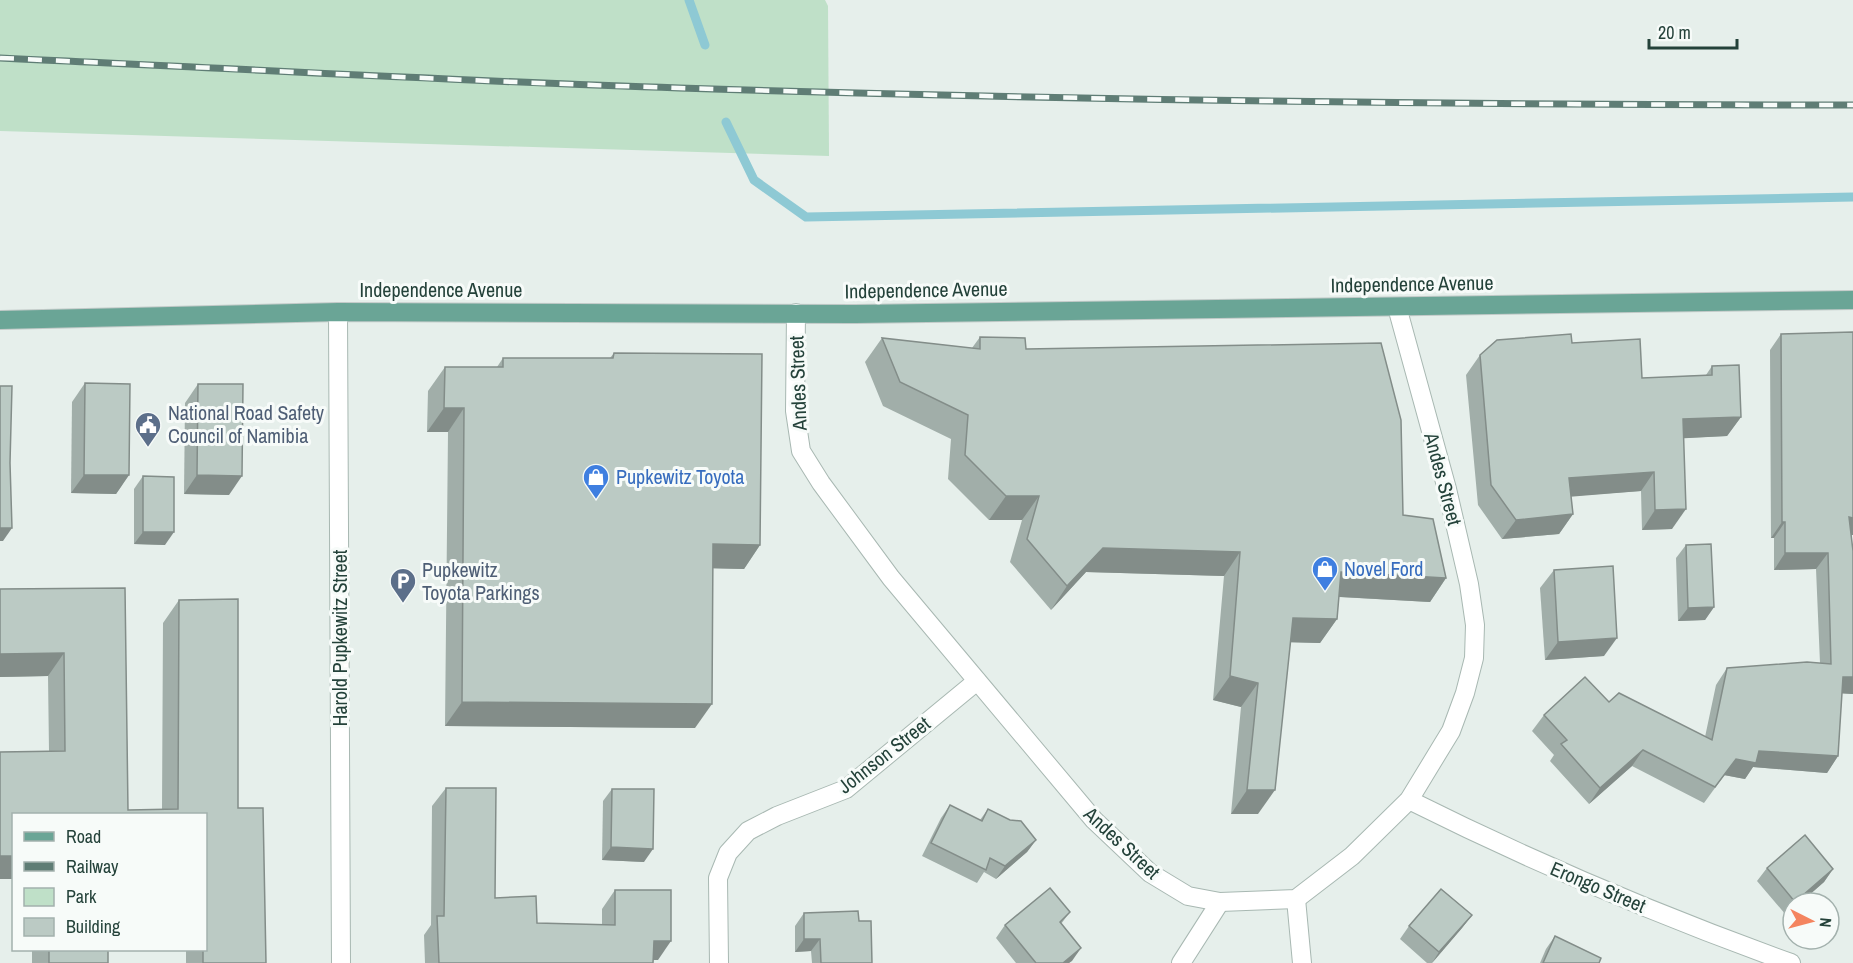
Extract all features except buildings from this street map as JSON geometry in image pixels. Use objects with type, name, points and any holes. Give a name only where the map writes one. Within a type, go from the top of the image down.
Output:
[{"type":"main road","name":"Independence Avenue","points":[[0,320],[338,312],[796,313],[1853,300]]},
{"type":"street","name":"Andes Street","points":[[796,313],[795,411],[801,451],[820,483],[891,578],[1094,820],[1150,873],[1188,896],[1220,903],[1296,898],[1352,856],[1409,800],[1451,730],[1474,658],[1475,625],[1470,584],[1447,489],[1397,307]]},
{"type":"street","name":"Harold Pupkewitz Street","points":[[338,312],[341,963]]},
{"type":"street","name":"Johnson Street","points":[[719,963],[718,878],[728,853],[748,831],[777,816],[846,789],[977,681]]},
{"type":"street","name":"Erongo Street","points":[[1409,800],[1480,836],[1659,914],[1791,963]]},
{"type":"street","points":[[1296,898],[1302,963]]},
{"type":"street","points":[[1181,963],[1220,903]]},
{"type":"green space","points":[[0,0],[825,0],[828,6],[829,156],[0,131]]},
{"type":"waterway","points":[[689,0],[705,45]]},
{"type":"waterway","points":[[726,122],[754,180],[806,217],[1853,197]]},
{"type":"railway","points":[[0,58],[509,82],[973,96],[1266,101],[1853,105]]},
{"type":"place","name":"National Road Safety Council of Namibia","points":[[148,448]]},
{"type":"place","name":"Pupkewitz Toyota","points":[[596,500]]},
{"type":"place","name":"Novel Ford","points":[[1325,592]]},
{"type":"place","name":"Pupkewitz Toyota Parkings","points":[[403,604]]}]
